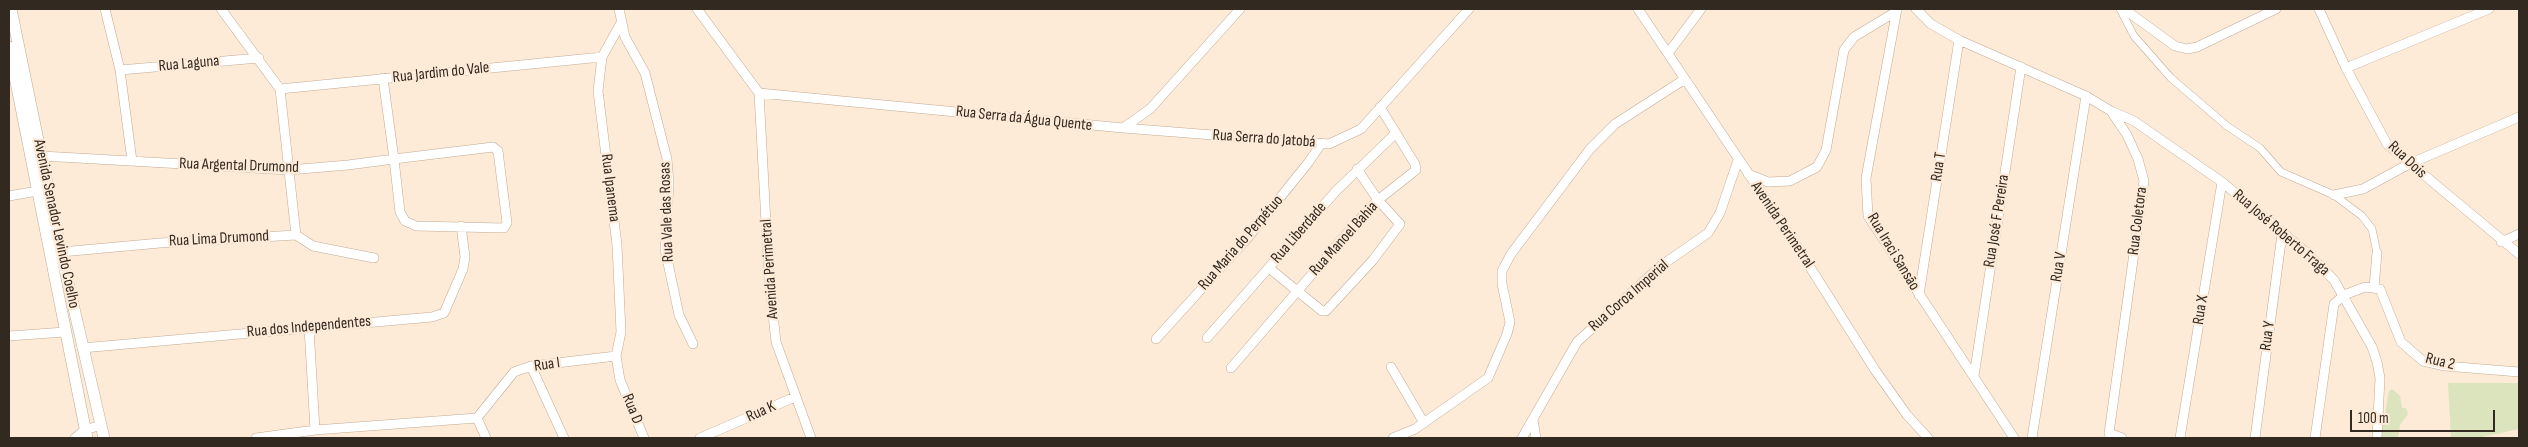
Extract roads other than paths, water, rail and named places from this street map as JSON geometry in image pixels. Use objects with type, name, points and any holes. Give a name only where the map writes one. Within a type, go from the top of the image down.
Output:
[{"type":"street","name":"Avenida Senador Levindo Coelho","points":[[11,9],[42,156],[43,190],[65,332],[86,434]]},
{"type":"street","points":[[105,9],[120,70],[132,161]]},
{"type":"street","points":[[222,9],[280,89],[296,235],[313,246],[374,258]]},
{"type":"street","name":"Rua Vale das Rosas","points":[[619,9],[625,37],[645,73],[667,159],[669,183],[665,249],[679,315],[693,344]]},
{"type":"street","points":[[697,9],[759,93]]},
{"type":"street","points":[[1123,128],[1150,109],[1240,9]]},
{"type":"street","name":"Rua Serra do Jatobá","points":[[1123,128],[1329,144],[1361,129],[1469,9]]},
{"type":"street","name":"Avenida Perimetral","points":[[1638,9],[1670,52],[1685,79],[1791,237],[1875,370],[1907,415],[1928,438]]},
{"type":"street","points":[[1670,52],[1701,9]]},
{"type":"street","name":"Rua Coletora","points":[[1916,9],[1931,24],[1959,40],[2086,96],[2111,111],[2127,135],[2138,160],[2144,181],[2110,435]]},
{"type":"street","points":[[2122,9],[2175,46],[2188,50],[2276,9]]},
{"type":"street","points":[[2122,9],[2134,36],[2159,64],[2227,126],[2260,148],[2281,172],[2334,195],[2362,216],[2372,229],[2377,253],[2374,287],[2365,287],[2344,295],[2334,304],[2315,438]]},
{"type":"street","name":"Rua Dois","points":[[2319,9],[2346,68],[2387,144],[2502,242],[2519,254]]},
{"type":"street","points":[[2346,68],[2489,9]]},
{"type":"street","points":[[1748,174],[1768,182],[1790,181],[1817,167],[1826,150],[1844,50],[1854,37],[1897,10]]},
{"type":"street","name":"Rua Iraci Sansão","points":[[1897,10],[1866,178],[1868,216],[2014,438]]},
{"type":"street","name":"Rua Ipanema","points":[[616,356],[621,332],[617,245],[598,91],[602,57],[621,23]]},
{"type":"street","name":"Rua T","points":[[1919,295],[1959,40]]},
{"type":"street","name":"Avenida Senador Levindo Coelho","points":[[9,47],[43,190],[61,252],[104,438]]},
{"type":"street","name":"Rua Jardim do Vale","points":[[280,89],[602,57]]},
{"type":"street","name":"Rua Laguna","points":[[120,70],[259,58]]},
{"type":"street","name":"Rua José F Pereira","points":[[1974,376],[2021,67]]},
{"type":"street","points":[[383,78],[400,212],[405,222],[416,226],[461,226]]},
{"type":"street","points":[[1393,438],[1424,422],[1488,378],[1508,334],[1510,322],[1502,284],[1502,271],[1511,254],[1590,148],[1615,124],[1685,79]]},
{"type":"street","name":"Rua Serra da Água Quente","points":[[759,93],[1123,128]]},
{"type":"street","name":"Avenida Perimetral","points":[[759,93],[769,278],[776,342],[794,397],[811,438]]},
{"type":"street","name":"Rua V","points":[[2032,438],[2086,96]]},
{"type":"street","name":"Rua Manoel Bahia","points":[[1231,368],[1378,200],[1416,170],[1416,164],[1380,107]]},
{"type":"street","name":"Rua José Roberto Fraga","points":[[2111,111],[2134,121],[2222,182],[2282,234],[2306,252],[2334,280],[2372,347],[2377,362],[2380,378],[2377,438]]},
{"type":"street","points":[[2334,195],[2363,189],[2409,164],[2519,117]]},
{"type":"street","name":"Rua Liberdade","points":[[1207,338],[1357,169],[1396,132]]},
{"type":"street","name":"Rua Maria do Perpétuo","points":[[1156,339],[1245,242],[1321,144]]},
{"type":"street","name":"Rua Argental Drumond","points":[[42,156],[289,170],[496,148],[506,226],[461,226]]},
{"type":"street","name":"Rua Coroa Imperial","points":[[1522,438],[1578,342],[1662,265],[1708,233],[1720,213],[1738,160]]},
{"type":"street","points":[[1269,268],[1322,311],[1329,310],[1373,260],[1400,224],[1378,200],[1357,169]]},
{"type":"street","name":"Rua X","points":[[2180,438],[2222,182]]},
{"type":"street","points":[[9,196],[43,190]]},
{"type":"street","name":"Rua dos Independentes","points":[[82,348],[404,318],[422,319],[444,313],[464,263],[461,226]]},
{"type":"street","name":"Rua Y","points":[[2255,438],[2282,234]]},
{"type":"street","points":[[2502,242],[2519,234]]},
{"type":"street","name":"Rua Lima Drumond","points":[[61,252],[160,243],[296,235]]},
{"type":"street","name":"Rua 2","points":[[2374,287],[2380,290],[2401,342],[2423,361],[2444,366],[2519,372]]},
{"type":"street","points":[[309,328],[315,430]]},
{"type":"street","points":[[9,336],[65,332]]},
{"type":"street","name":"Rua I","points":[[478,418],[514,372],[531,366],[616,356]]},
{"type":"street","name":"Rua D","points":[[616,356],[620,380],[644,438]]},
{"type":"street","points":[[531,366],[564,438]]},
{"type":"street","points":[[1391,367],[1424,422]]},
{"type":"street","name":"Rua K","points":[[700,438],[794,397]]},
{"type":"street","points":[[256,438],[315,430],[478,418],[486,438]]},
{"type":"street","points":[[1533,420],[1536,438]]},
{"type":"street","points":[[75,438],[101,425]]},
{"type":"street","points":[[2110,435],[2122,438]]}]
